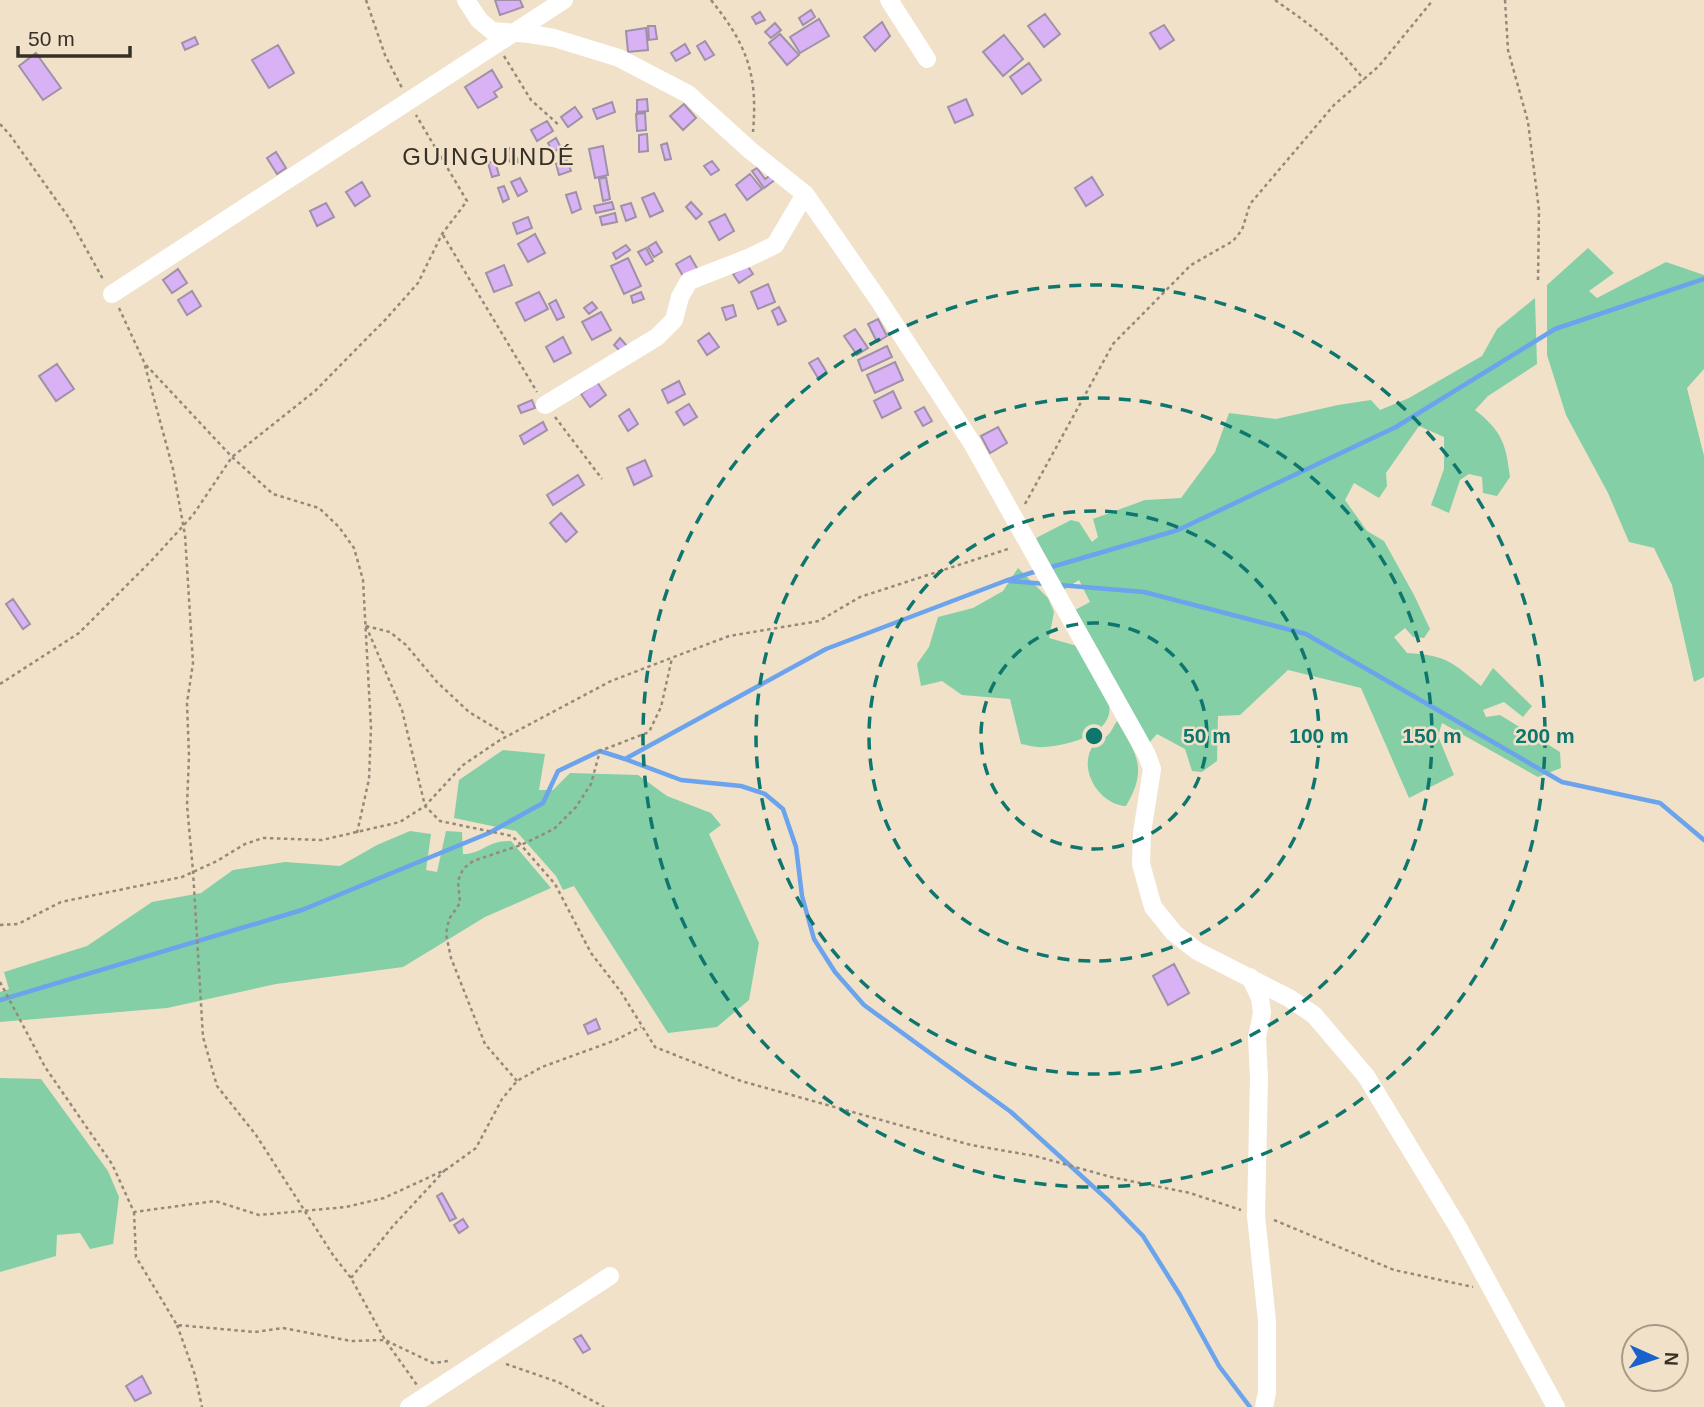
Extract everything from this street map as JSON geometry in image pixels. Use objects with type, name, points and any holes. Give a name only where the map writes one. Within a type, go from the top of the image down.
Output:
[{"type":"street","points":[[466,0],[479,20],[492,31],[554,38],[619,58],[688,94],[751,151],[805,194],[972,443],[1147,755],[1152,769],[1142,833],[1141,864],[1153,907],[1174,933],[1196,951],[1289,998],[1314,1015],[1366,1076],[1458,1229],[1556,1407]]},
{"type":"street","points":[[112,294],[564,0]]},
{"type":"street","points":[[890,0],[927,59]]},
{"type":"street","points":[[545,405],[657,337],[674,320],[689,281],[748,258],[775,244],[805,194]]},
{"type":"street","points":[[1250,977],[1262,1013],[1257,1037],[1259,1079],[1256,1216],[1267,1321],[1267,1392],[1264,1407]]},
{"type":"street","points":[[409,1407],[610,1276]]},
{"type":"path","points":[[0,684],[79,633],[152,561],[183,526],[232,457],[315,391],[386,319],[418,283],[442,234],[467,201],[420,125],[385,55],[366,0]]},
{"type":"path","points":[[711,0],[737,36],[752,68],[755,92],[751,151]]},
{"type":"path","points":[[1275,0],[1320,31],[1347,57],[1364,79]]},
{"type":"path","points":[[1016,519],[1113,344],[1191,265],[1233,241],[1242,230],[1250,204],[1334,105],[1378,66],[1433,0]]},
{"type":"path","points":[[1504,0],[1508,50],[1528,122],[1539,211],[1538,281]]},
{"type":"path","points":[[498,44],[531,100],[560,126]]},
{"type":"path","points":[[0,124],[69,218],[129,325],[144,362],[173,469],[189,579],[193,663],[187,703],[187,805],[202,1037],[217,1086],[256,1135],[333,1255],[351,1278],[385,1340],[426,1397]]},
{"type":"path","points":[[442,234],[545,405],[601,479]]},
{"type":"path","points":[[144,362],[232,457],[273,494],[319,508],[340,527],[354,548],[363,580],[371,728],[369,779],[357,833]]},
{"type":"path","points":[[0,925],[18,924],[61,902],[183,877],[245,844],[263,838],[322,840],[400,822],[425,806],[463,765],[507,736],[611,681],[729,636],[819,621],[860,597],[956,568],[1028,542]]},
{"type":"path","points":[[366,626],[390,632],[406,645],[437,682],[469,712],[507,736]]},
{"type":"path","points":[[366,626],[401,710],[425,806],[440,821],[512,836],[521,845],[555,884],[591,953],[621,992],[655,1047],[741,1081],[971,1144],[1035,1156],[1111,1177],[1190,1193],[1285,1223],[1394,1270],[1493,1292]]},
{"type":"path","points":[[517,1081],[485,1044],[451,958],[446,934],[449,919],[460,903],[458,881],[463,869],[473,861],[521,845],[554,829],[576,807],[591,784],[600,751],[649,732],[661,708],[672,657]]},
{"type":"path","points":[[0,982],[45,1067],[112,1164],[134,1212],[136,1256],[177,1325],[195,1375],[202,1407]]},
{"type":"path","points":[[351,1278],[393,1226],[447,1169],[476,1148],[502,1099],[517,1081],[542,1067],[616,1040],[642,1026]]},
{"type":"path","points":[[134,1212],[215,1200],[259,1214],[346,1207],[384,1198],[447,1169]]},
{"type":"path","points":[[177,1325],[255,1332],[284,1328],[351,1341],[385,1340],[433,1363],[460,1360]]},
{"type":"path","points":[[486,1357],[558,1382],[604,1407]]},
{"type":"green space","points":[[1588,248],[1614,273],[1589,291],[1597,298],[1666,262],[1704,275],[1704,369],[1687,388],[1704,456],[1704,677],[1694,682],[1672,585],[1654,548],[1629,542],[1608,493],[1566,415],[1547,355],[1547,285]]},
{"type":"green space","points":[[1535,298],[1537,364],[1488,396],[1475,410],[1497,432],[1507,456],[1510,477],[1497,496],[1483,493],[1482,477],[1469,474],[1460,480],[1449,513],[1431,505],[1444,469],[1444,437],[1419,426],[1386,473],[1387,486],[1379,498],[1354,483],[1345,500],[1367,531],[1384,541],[1430,629],[1424,638],[1413,637],[1405,628],[1394,637],[1407,653],[1448,661],[1481,686],[1493,668],[1532,706],[1523,717],[1504,702],[1483,710],[1486,717],[1500,715],[1560,752],[1561,768],[1538,777],[1442,723],[1438,736],[1454,775],[1409,798],[1361,688],[1288,670],[1240,715],[1218,716],[1217,761],[1202,772],[1192,771],[1185,749],[1157,734],[1149,743],[1073,611],[1090,602],[1079,580],[1062,591],[1036,538],[1071,520],[1079,522],[1092,542],[1098,537],[1093,519],[1145,500],[1181,498],[1215,452],[1229,413],[1276,419],[1371,400],[1380,410],[1409,398],[1482,356],[1497,329]]},
{"type":"green space","points":[[1018,568],[1048,598],[1054,612],[1049,638],[1077,646],[1107,698],[1109,715],[1097,731],[1086,737],[1040,747],[1021,744],[1010,699],[962,695],[942,681],[921,686],[917,664],[929,647],[938,617],[973,608],[1003,591]]},
{"type":"green space","points":[[1117,721],[1137,762],[1137,782],[1126,806],[1116,804],[1100,793],[1089,774],[1089,754],[1094,744],[1108,735]]},
{"type":"green space","points":[[503,750],[545,754],[539,790],[553,790],[570,773],[638,775],[667,796],[711,813],[721,825],[709,834],[759,943],[749,1000],[717,1027],[668,1033],[574,886],[563,890],[556,876],[516,831],[454,818],[459,780]]},
{"type":"green space","points":[[410,831],[431,834],[426,870],[437,872],[446,831],[462,832],[463,854],[511,841],[551,888],[485,917],[403,967],[276,984],[167,1008],[0,1022],[0,992],[9,989],[4,972],[87,946],[152,902],[201,893],[233,870],[285,862],[340,866],[377,845]]},
{"type":"green space","points":[[0,1078],[41,1079],[108,1171],[119,1197],[113,1244],[90,1249],[80,1233],[57,1235],[56,1256],[0,1272]]},
{"type":"building","points":[[495,0],[520,0],[523,7],[500,15]]},
{"type":"building","points":[[811,10],[815,17],[803,25],[799,18]]},
{"type":"building","points":[[760,12],[765,20],[756,24],[752,17]]},
{"type":"building","points":[[1045,14],[1060,34],[1044,47],[1028,26]]},
{"type":"building","points":[[819,19],[829,36],[800,53],[790,37]]},
{"type":"building","points":[[882,22],[890,36],[875,51],[864,37]]},
{"type":"building","points":[[775,23],[781,30],[771,38],[765,32]]},
{"type":"building","points":[[1164,25],[1174,40],[1160,49],[1150,33]]},
{"type":"building","points":[[648,26],[655,26],[657,39],[649,40]]},
{"type":"building","points":[[646,28],[648,50],[628,52],[626,31]]},
{"type":"building","points":[[780,34],[799,55],[787,65],[769,43]]},
{"type":"building","points":[[1004,35],[1023,59],[1003,76],[983,52]]},
{"type":"building","points":[[195,37],[198,44],[185,50],[182,43]]},
{"type":"building","points":[[705,41],[714,55],[705,60],[697,46]]},
{"type":"building","points":[[685,44],[690,53],[676,61],[671,53]]},
{"type":"building","points":[[278,45],[294,73],[269,88],[252,60]]},
{"type":"building","points":[[36,53],[61,88],[43,100],[19,66]]},
{"type":"building","points":[[1029,63],[1041,80],[1022,94],[1010,77]]},
{"type":"building","points":[[492,70],[502,87],[494,92],[497,97],[478,108],[465,87]]},
{"type":"building","points":[[647,99],[648,111],[637,112],[637,100]]},
{"type":"building","points":[[966,99],[973,115],[955,123],[948,107]]},
{"type":"building","points":[[612,102],[615,112],[597,119],[593,109]]},
{"type":"building","points":[[684,104],[696,118],[683,130],[670,116]]},
{"type":"building","points":[[575,107],[582,117],[568,127],[561,117]]},
{"type":"building","points":[[645,113],[646,130],[637,131],[636,114]]},
{"type":"building","points":[[547,121],[553,131],[537,141],[531,130]]},
{"type":"building","points":[[647,134],[648,151],[639,152],[639,135]]},
{"type":"building","points":[[556,138],[561,148],[553,152],[548,143]]},
{"type":"building","points":[[667,143],[671,159],[665,160],[661,145]]},
{"type":"building","points":[[603,146],[608,175],[595,178],[589,149]]},
{"type":"building","points":[[510,148],[519,161],[513,166],[504,153]]},
{"type":"building","points":[[276,152],[286,168],[277,174],[267,158]]},
{"type":"building","points":[[567,160],[571,171],[559,175],[556,164]]},
{"type":"building","points":[[495,161],[499,175],[492,177],[488,163]]},
{"type":"building","points":[[712,161],[719,170],[711,175],[704,166]]},
{"type":"building","points":[[757,168],[765,179],[772,174],[776,179],[764,188],[752,171]]},
{"type":"building","points":[[750,174],[762,189],[747,200],[736,185]]},
{"type":"building","points":[[606,177],[610,199],[603,201],[599,179]]},
{"type":"building","points":[[1092,177],[1103,195],[1086,206],[1075,188]]},
{"type":"building","points":[[520,178],[527,191],[518,196],[511,182]]},
{"type":"building","points":[[362,182],[370,196],[355,206],[346,192]]},
{"type":"building","points":[[504,186],[509,199],[503,202],[498,188]]},
{"type":"building","points":[[576,192],[581,209],[572,213],[566,195]]},
{"type":"building","points":[[654,193],[663,211],[650,217],[642,198]]},
{"type":"building","points":[[612,202],[614,209],[596,213],[594,206]]},
{"type":"building","points":[[691,202],[702,214],[696,219],[686,207]]},
{"type":"building","points":[[326,203],[334,217],[317,226],[310,211]]},
{"type":"building","points":[[631,203],[636,217],[626,221],[621,206]]},
{"type":"building","points":[[615,213],[617,222],[602,225],[600,217]]},
{"type":"building","points":[[725,214],[734,231],[719,240],[709,222]]},
{"type":"building","points":[[528,217],[532,228],[517,234],[513,223]]},
{"type":"building","points":[[535,234],[545,253],[528,262],[518,244]]},
{"type":"building","points":[[656,242],[662,252],[654,257],[648,247]]},
{"type":"building","points":[[626,245],[630,250],[616,259],[613,253]]},
{"type":"building","points":[[646,248],[653,261],[646,265],[638,252]]},
{"type":"building","points":[[690,256],[698,270],[684,278],[676,264]]},
{"type":"building","points":[[628,258],[641,286],[624,294],[611,266]]},
{"type":"building","points":[[504,265],[512,285],[494,292],[486,273]]},
{"type":"building","points":[[747,265],[753,274],[739,283],[733,274]]},
{"type":"building","points":[[178,269],[187,283],[172,293],[163,280]]},
{"type":"building","points":[[768,284],[775,302],[758,309],[751,292]]},
{"type":"building","points":[[192,291],[201,306],[187,315],[178,300]]},
{"type":"building","points":[[539,292],[548,309],[525,321],[516,303]]},
{"type":"building","points":[[641,292],[644,299],[633,303],[631,296]]},
{"type":"building","points":[[556,300],[564,317],[557,320],[549,304]]},
{"type":"building","points":[[592,302],[597,308],[589,314],[584,308]]},
{"type":"building","points":[[733,305],[736,316],[726,320],[722,308]]},
{"type":"building","points":[[779,307],[786,321],[778,325],[772,311]]},
{"type":"building","points":[[601,312],[611,330],[592,340],[582,322]]},
{"type":"building","points":[[878,319],[887,336],[877,342],[868,324]]},
{"type":"building","points":[[855,329],[868,348],[857,355],[844,336]]},
{"type":"building","points":[[709,333],[719,347],[707,355],[698,341]]},
{"type":"building","points":[[563,337],[571,353],[554,362],[546,347]]},
{"type":"building","points":[[620,338],[627,346],[621,352],[614,345]]},
{"type":"building","points":[[887,346],[892,357],[862,371],[858,360]]},
{"type":"building","points":[[818,358],[827,373],[818,378],[809,363]]},
{"type":"building","points":[[895,362],[903,380],[875,393],[867,375]]},
{"type":"building","points":[[57,364],[74,389],[56,401],[39,376]]},
{"type":"building","points":[[679,381],[685,394],[668,403],[662,390]]},
{"type":"building","points":[[597,382],[606,395],[590,407],[581,394]]},
{"type":"building","points":[[893,391],[901,408],[882,418],[874,401]]},
{"type":"building","points":[[532,400],[535,408],[521,413],[518,406]]},
{"type":"building","points":[[689,404],[697,417],[684,425],[676,412]]},
{"type":"building","points":[[924,407],[932,421],[923,426],[915,412]]},
{"type":"building","points":[[629,409],[638,424],[628,431],[619,416]]},
{"type":"building","points":[[543,422],[547,430],[524,444],[520,436]]},
{"type":"building","points":[[998,427],[1007,443],[990,453],[981,436]]},
{"type":"building","points":[[645,460],[652,476],[634,485],[627,468]]},
{"type":"building","points":[[578,475],[584,485],[553,505],[547,495]]},
{"type":"building","points":[[561,513],[577,532],[566,542],[550,523]]},
{"type":"building","points":[[13,599],[30,624],[23,629],[6,604]]},
{"type":"building","points":[[1174,964],[1189,993],[1168,1005],[1153,976]]},
{"type":"building","points":[[596,1019],[600,1029],[588,1034],[584,1025]]},
{"type":"building","points":[[442,1193],[456,1218],[450,1221],[437,1196]]},
{"type":"building","points":[[463,1219],[468,1227],[459,1233],[454,1225]]},
{"type":"building","points":[[581,1335],[590,1349],[583,1353],[574,1339]]},
{"type":"building","points":[[142,1376],[151,1393],[135,1401],[126,1386]]},
{"type":"waterway","points":[[1048,568],[1178,530],[1396,427],[1555,329],[1704,279]]},
{"type":"waterway","points":[[0,1000],[302,910],[489,833],[543,803],[558,771],[600,751],[625,759],[826,649],[1040,570]]},
{"type":"waterway","points":[[1010,581],[1046,584]]},
{"type":"waterway","points":[[1059,585],[1144,592],[1306,634],[1562,782],[1660,803],[1704,840]]},
{"type":"waterway","points":[[625,759],[681,780],[741,786],[765,794],[783,809],[796,847],[802,896],[814,939],[835,972],[864,1005],[1011,1112],[1109,1201],[1143,1236],[1180,1295],[1219,1366],[1250,1407]]},
{"type":"district","name":"GUINGUINDÉ","points":[[489,157]]}]
